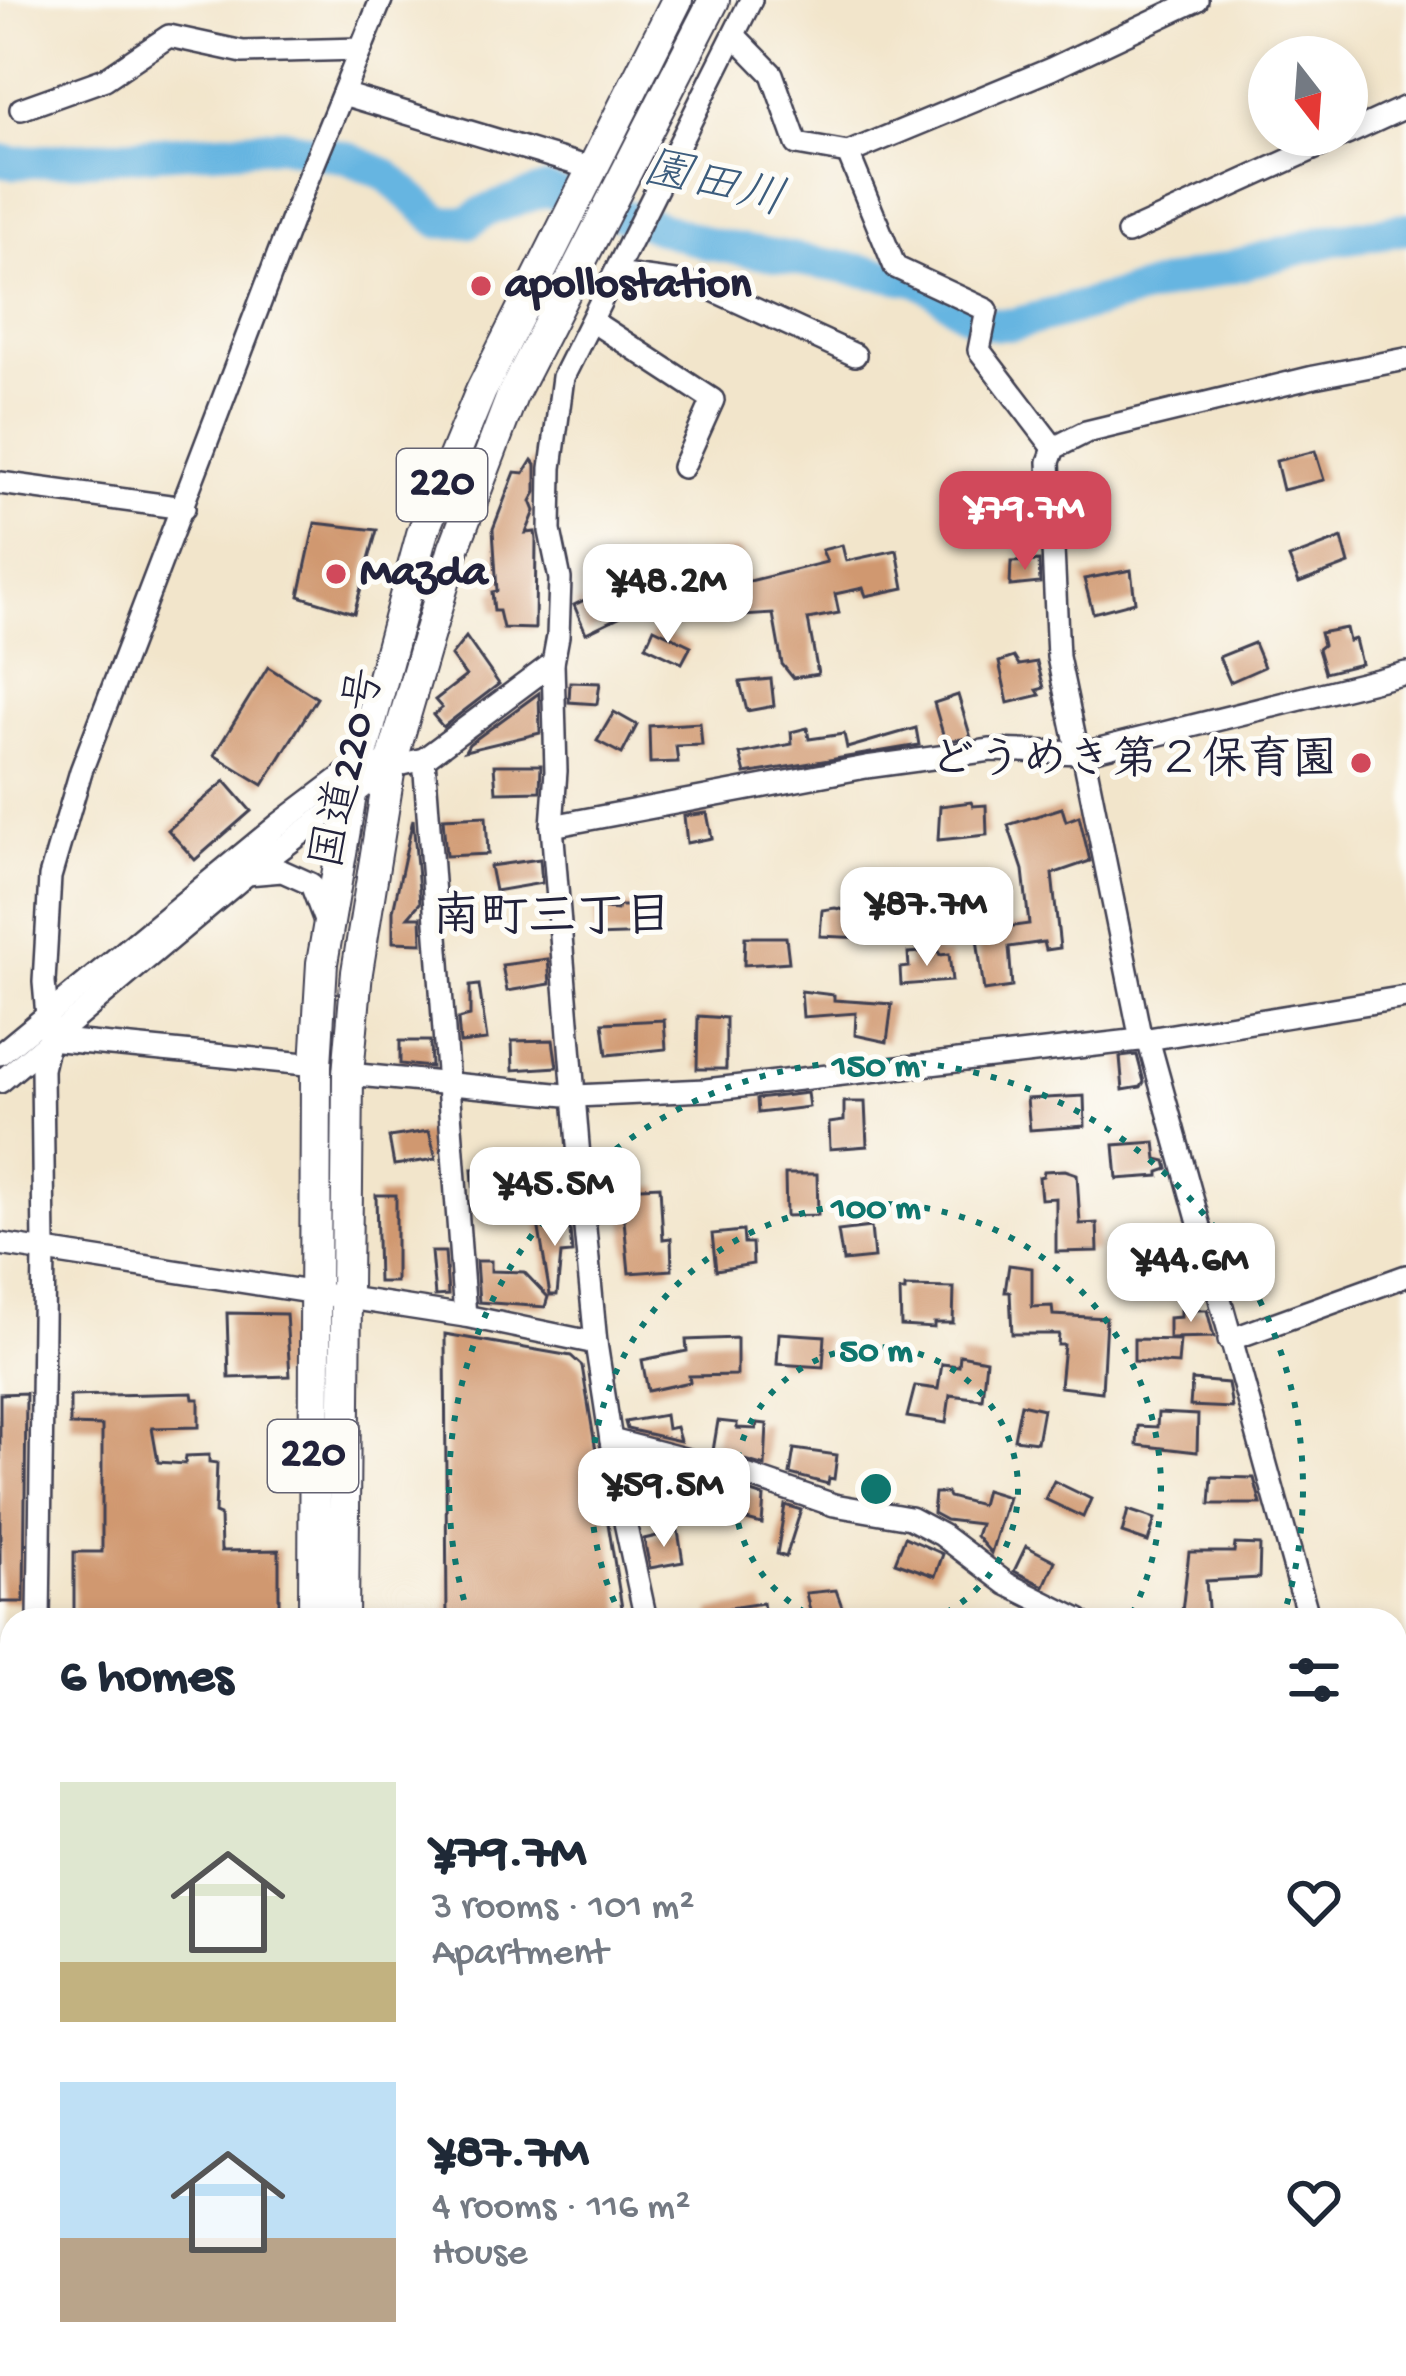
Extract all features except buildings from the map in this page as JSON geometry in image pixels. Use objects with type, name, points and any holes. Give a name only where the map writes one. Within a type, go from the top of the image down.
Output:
[{"type":"highway","name":"国道220号","points":[[346,1598],[349,1074],[375,765],[422,534],[481,391],[677,0]]},
{"type":"highway","name":"国道220号","points":[[314,1608],[316,1065],[327,934],[351,795],[375,765],[512,397],[714,0]]},
{"type":"street","points":[[39,1608],[42,1070],[50,877],[62,829],[302,195],[381,0]]},
{"type":"street","points":[[644,1608],[596,1342],[552,826],[556,771],[553,663],[560,579],[550,532],[550,468],[563,376],[752,0]]},
{"type":"street","points":[[735,36],[772,74],[797,144],[848,153],[1051,69],[1197,0]]},
{"type":"street","points":[[21,109],[105,80],[169,36],[243,52],[362,49]]},
{"type":"street","points":[[340,102],[589,171]]},
{"type":"street","points":[[1368,124],[1406,107]]},
{"type":"street","points":[[848,153],[895,267],[987,310],[980,350],[1054,448]]},
{"type":"street","points":[[1128,233],[1297,156]]},
{"type":"street","points":[[616,274],[704,286],[855,355]]},
{"type":"street","points":[[592,321],[713,400],[683,467]]},
{"type":"street","points":[[1306,1608],[1144,1040],[1058,656],[1049,462],[1054,448],[1086,432],[1406,359]]},
{"type":"street","points":[[0,483],[184,508]]},
{"type":"street","points":[[0,1082],[47,1028],[278,825],[375,765],[424,759],[553,663]]},
{"type":"street","points":[[552,826],[866,767],[991,750],[1080,753],[1406,673]]},
{"type":"street","points":[[424,759],[465,1316]]},
{"type":"street","points":[[0,1054],[47,1028],[351,795]]},
{"type":"street","points":[[246,874],[282,871],[311,884],[327,934]]},
{"type":"street","points":[[349,1074],[576,1096],[706,1090],[1144,1040],[1406,997]]},
{"type":"street","points":[[47,1028],[316,1065]]},
{"type":"street","points":[[0,1244],[465,1316],[596,1342]]},
{"type":"street","points":[[1229,1340],[1406,1276]]},
{"type":"street","points":[[611,1440],[746,1475],[834,1505],[910,1518],[943,1535],[1007,1584],[1054,1608]]},
{"type":"waterway","name":"園田川","points":[[0,160],[13,163],[281,144],[347,158],[385,174],[440,222],[469,222],[485,211],[546,190],[709,244],[916,280],[973,317],[998,324],[1015,324],[1332,240],[1406,229]]},
{"type":"place","name":"apollostation","points":[[481,286]]},
{"type":"place","name":"Mazda","points":[[336,574]]},
{"type":"place","name":"どうめき第２保育園","points":[[1361,763]]},
{"type":"district","name":"南町三丁目","points":[[552,921]]}]
